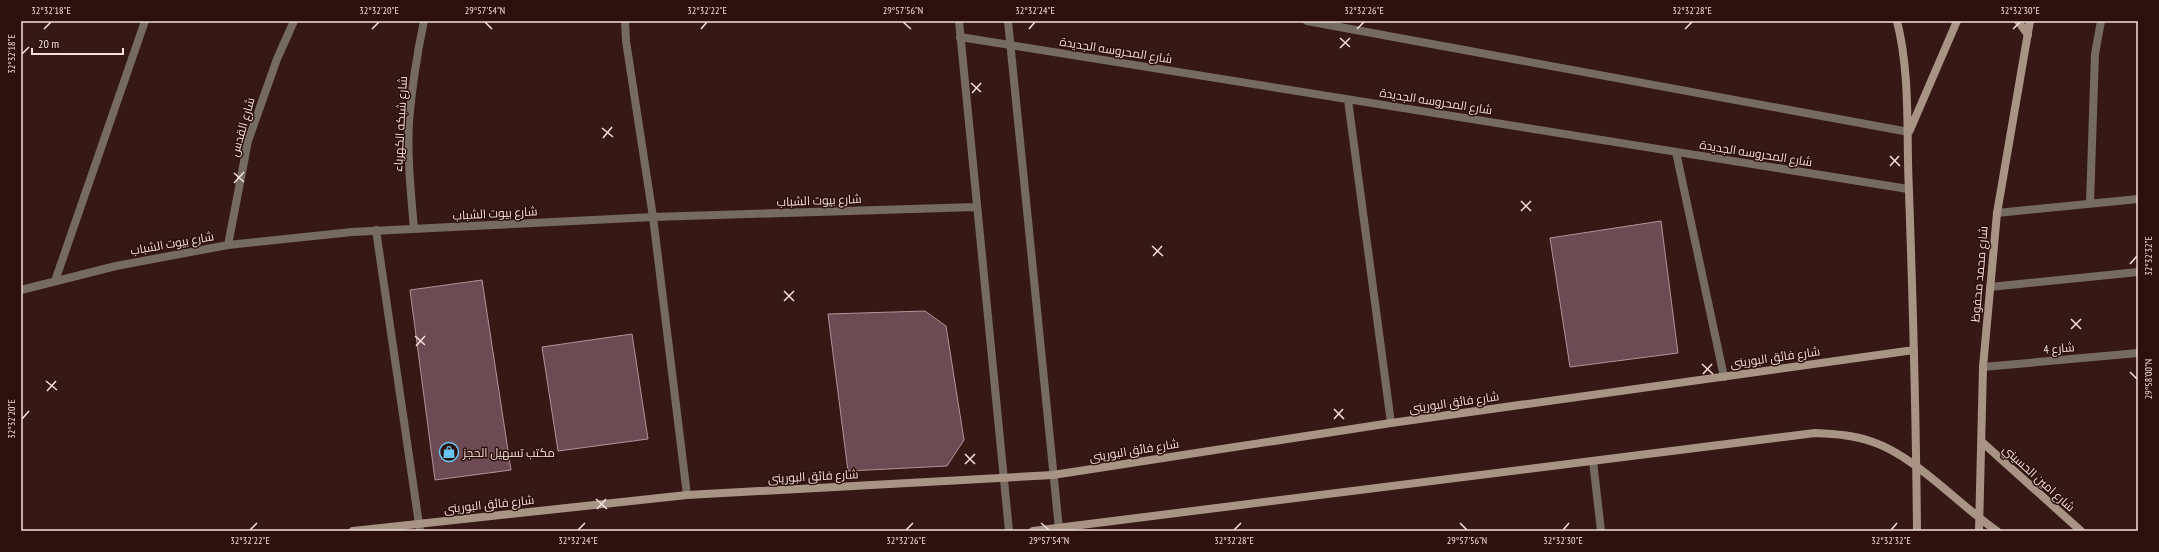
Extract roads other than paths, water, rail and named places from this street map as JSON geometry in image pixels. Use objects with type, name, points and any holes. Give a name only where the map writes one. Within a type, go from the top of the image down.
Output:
[{"type":"street","points":[[55,281],[145,21]]},
{"type":"street","name":"شارع شبكه الكهرباء","points":[[414,229],[409,176],[409,122],[414,69],[424,21]]},
{"type":"street","points":[[625,21],[626,41],[653,217],[687,495]]},
{"type":"street","points":[[959,21],[976,207],[1009,531]]},
{"type":"street","points":[[1008,21],[1009,45],[1059,529]]},
{"type":"street","points":[[1307,21],[1909,132]]},
{"type":"street","points":[[1897,21],[1904,48],[1909,132],[1908,189],[1914,350],[1917,531]]},
{"type":"street","points":[[1909,132],[1957,21]]},
{"type":"street","points":[[2018,21],[2028,35]]},
{"type":"street","name":"شارع محمد محفوظ","points":[[1979,531],[1983,367],[1997,213],[2030,21]]},
{"type":"street","points":[[2090,203],[2095,54],[2101,21]]},
{"type":"street","name":"شارع القدس","points":[[228,245],[248,141],[265,90],[291,22]]},
{"type":"street","name":"شارع المحروسه الجديدة","points":[[960,37],[1908,189]]},
{"type":"street","points":[[1348,100],[1391,423]]},
{"type":"street","points":[[1676,152],[1724,377]]},
{"type":"street","points":[[1997,213],[2138,199]]},
{"type":"street","name":"شارع بيوت الشباب","points":[[21,290],[116,266],[228,245],[376,230],[653,217],[976,207]]},
{"type":"street","points":[[376,230],[419,527]]},
{"type":"street","points":[[1990,287],[2138,272]]},
{"type":"street","name":"شارع فائق البورينى","points":[[353,531],[419,527],[687,495],[1053,475],[1391,423],[1914,350]]},
{"type":"street","name":"شارع 4","points":[[1983,367],[2138,353]]},
{"type":"street","points":[[1033,531],[1059,529],[1815,433],[1845,435],[1873,442],[1900,454],[1997,531]]},
{"type":"street","name":"شارع امين الحسيني","points":[[1982,442],[2081,531]]},
{"type":"street","points":[[1593,461],[1601,531]]},
{"type":"place","name":"مكتب تسهيل الحجز","points":[[449,452]]}]
